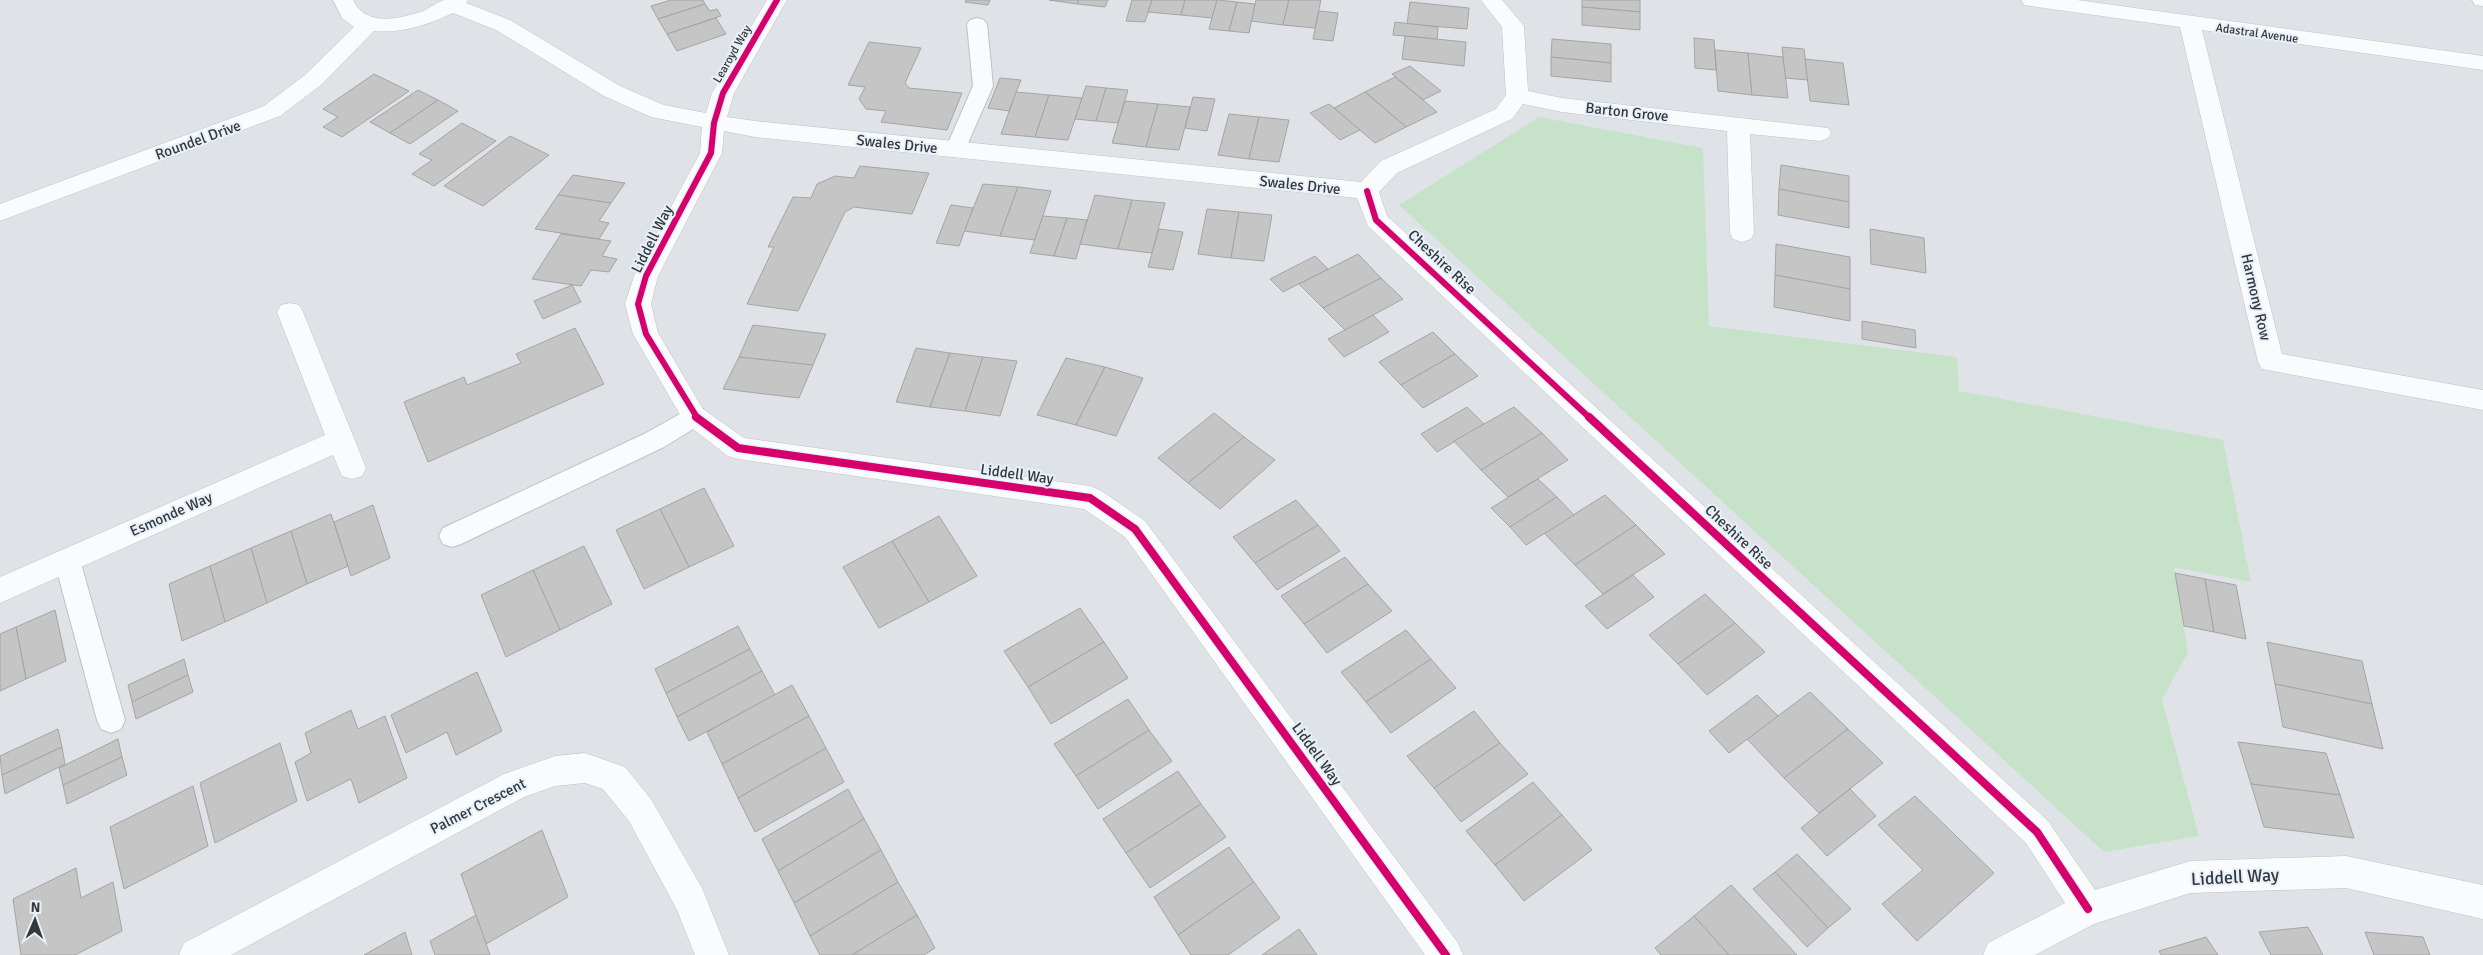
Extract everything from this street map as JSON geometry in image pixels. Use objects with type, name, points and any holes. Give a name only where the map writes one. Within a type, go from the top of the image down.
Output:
[{"type":"street","points":[[343,0],[346,11],[356,19],[370,24],[390,25],[412,22],[434,15],[456,2]]},
{"type":"street","name":"Learoyd Way","points":[[714,123],[723,93],[777,0]]},
{"type":"street","points":[[1367,191],[1389,167],[1504,114],[1517,96],[1513,26],[1491,0]]},
{"type":"street","name":"Adastral Avenue","points":[[2031,0],[2190,24],[2483,63]]},
{"type":"street","name":"Swales Drive","points":[[456,2],[503,25],[612,91],[660,112],[714,123],[955,150],[1367,191]]},
{"type":"street","name":"Roundel Drive","points":[[0,214],[272,111],[313,80],[370,24]]},
{"type":"street","name":"Harmony Row","points":[[2190,24],[2271,362],[2483,400]]},
{"type":"street","name":"Barton Grove","points":[[1517,96],[1562,105],[1820,133]]},
{"type":"street","name":"Liddell Way","points":[[714,123],[711,153],[646,276],[638,304],[646,334],[694,416],[738,448],[1090,498],[1135,529],[1446,955]]},
{"type":"street","points":[[1738,125],[1742,233]]},
{"type":"street","name":"Cheshire Rise","points":[[1367,191],[1376,220],[2036,832],[2088,909]]},
{"type":"street","points":[[290,312],[352,468]]},
{"type":"street","name":"Esmonde Way","points":[[0,590],[342,439]]},
{"type":"street","name":"Palmer Crescent","points":[[196,955],[515,785],[555,771],[585,768],[614,778],[640,810],[690,900],[712,955]]},
{"type":"street","name":"Liddell Way","points":[[2000,955],[2088,909],[2190,877],[2346,872],[2483,902]]},
{"type":"lane","points":[[955,150],[983,86],[977,24]]},
{"type":"lane","points":[[452,536],[655,440],[694,416]]},
{"type":"lane","points":[[67,560],[110,720]]},
{"type":"green space","points":[[1539,117],[1703,148],[1709,326],[1957,357],[1959,391],[2223,440],[2251,582],[2174,567],[2188,652],[2162,700],[2199,836],[2104,852],[1399,205]]},
{"type":"building","points":[[671,0],[703,0],[705,4],[658,19],[651,6]]},
{"type":"building","points":[[966,0],[990,0],[988,5],[965,2]]},
{"type":"building","points":[[1049,0],[1079,0],[1077,4]]},
{"type":"building","points":[[1079,0],[1108,0],[1105,7],[1077,4]]},
{"type":"building","points":[[1132,0],[1152,0],[1145,22],[1126,21]]},
{"type":"building","points":[[1152,0],[1185,0],[1181,15],[1148,12]]},
{"type":"building","points":[[1185,0],[1217,0],[1212,18],[1181,15]]},
{"type":"building","points":[[1217,0],[1237,2],[1229,31],[1209,29]]},
{"type":"building","points":[[1256,0],[1289,0],[1283,25],[1251,21]]},
{"type":"building","points":[[1289,0],[1321,0],[1315,28],[1283,25]]},
{"type":"building","points":[[1582,0],[1640,0],[1640,12],[1582,7]]},
{"type":"building","points":[[1237,2],[1255,4],[1249,33],[1229,31]]},
{"type":"building","points":[[1410,2],[1469,8],[1467,29],[1407,24]]},
{"type":"building","points":[[705,4],[710,11],[717,9],[721,16],[667,34],[658,19]]},
{"type":"building","points":[[1582,7],[1640,12],[1640,30],[1582,25]]},
{"type":"building","points":[[1319,11],[1338,13],[1333,41],[1313,39]]},
{"type":"building","points":[[716,18],[726,34],[677,51],[667,34]]},
{"type":"building","points":[[1395,22],[1438,27],[1437,39],[1393,35]]},
{"type":"building","points":[[1405,36],[1466,42],[1464,66],[1402,59]]},
{"type":"building","points":[[1694,38],[1714,40],[1716,70],[1695,68]]},
{"type":"building","points":[[1552,39],[1611,44],[1611,63],[1551,57]]},
{"type":"building","points":[[869,42],[921,48],[905,83],[909,88],[962,93],[947,130],[881,122],[886,111],[866,109],[859,99],[865,87],[848,85]]},
{"type":"building","points":[[1782,47],[1804,49],[1808,80],[1785,78]]},
{"type":"building","points":[[1715,50],[1748,53],[1752,95],[1718,91]]},
{"type":"building","points":[[1748,53],[1783,57],[1788,98],[1752,95]]},
{"type":"building","points":[[1551,57],[1611,63],[1611,82],[1551,76]]},
{"type":"building","points":[[1805,59],[1843,63],[1849,105],[1810,101]]},
{"type":"building","points":[[1410,66],[1441,91],[1423,100],[1392,74]]},
{"type":"building","points":[[374,74],[409,91],[342,137],[323,127],[338,117],[323,109]]},
{"type":"building","points":[[1395,77],[1437,112],[1406,127],[1365,92]]},
{"type":"building","points":[[1000,78],[1021,80],[1009,111],[988,108]]},
{"type":"building","points":[[1086,86],[1106,88],[1096,121],[1075,119]]},
{"type":"building","points":[[1106,88],[1128,90],[1118,123],[1096,121]]},
{"type":"building","points":[[418,90],[438,100],[390,133],[370,122]]},
{"type":"building","points":[[1016,92],[1049,95],[1035,137],[1001,134]]},
{"type":"building","points":[[1365,92],[1406,127],[1375,143],[1334,108]]},
{"type":"building","points":[[1049,95],[1082,98],[1068,140],[1035,137]]},
{"type":"building","points":[[1193,97],[1215,99],[1207,131],[1185,128]]},
{"type":"building","points":[[438,100],[458,111],[410,144],[390,133]]},
{"type":"building","points":[[1125,101],[1158,104],[1146,147],[1112,143]]},
{"type":"building","points":[[1158,104],[1190,107],[1179,150],[1146,147]]},
{"type":"building","points":[[1329,104],[1360,130],[1340,140],[1310,113]]},
{"type":"building","points":[[1229,114],[1259,117],[1249,159],[1218,155]]},
{"type":"building","points":[[1259,117],[1289,120],[1279,162],[1249,159]]},
{"type":"building","points":[[462,123],[496,141],[434,186],[412,174],[432,160],[419,154]]},
{"type":"building","points":[[510,136],[549,155],[483,206],[444,186]]},
{"type":"building","points":[[1781,165],[1849,176],[1849,202],[1779,189]]},
{"type":"building","points":[[860,166],[929,173],[912,214],[854,207],[845,212],[798,311],[747,304],[774,247],[768,247],[793,197],[811,198],[817,184],[835,176],[854,178]]},
{"type":"building","points":[[573,175],[625,183],[611,203],[558,195]]},
{"type":"building","points":[[983,184],[1018,187],[1000,236],[964,231]]},
{"type":"building","points":[[1018,187],[1051,191],[1035,240],[1000,236]]},
{"type":"building","points":[[1779,189],[1849,202],[1849,228],[1778,215]]},
{"type":"building","points":[[558,195],[611,203],[599,221],[609,223],[599,239],[535,229]]},
{"type":"building","points":[[1095,195],[1132,200],[1118,249],[1080,244]]},
{"type":"building","points":[[1132,200],[1165,203],[1152,253],[1118,249]]},
{"type":"building","points":[[951,205],[973,208],[959,246],[936,243]]},
{"type":"building","points":[[1207,209],[1239,212],[1231,258],[1198,254]]},
{"type":"building","points":[[1239,212],[1272,215],[1264,261],[1231,258]]},
{"type":"building","points":[[1043,216],[1067,218],[1054,256],[1030,253]]},
{"type":"building","points":[[1067,218],[1087,220],[1076,259],[1054,256]]},
{"type":"building","points":[[1159,229],[1183,232],[1173,270],[1148,267]]},
{"type":"building","points":[[1870,229],[1924,238],[1926,273],[1871,264]]},
{"type":"building","points":[[561,234],[611,241],[602,256],[617,259],[609,272],[591,270],[581,286],[532,279]]},
{"type":"building","points":[[1776,244],[1850,257],[1850,289],[1775,275]]},
{"type":"building","points":[[1358,254],[1381,278],[1323,308],[1299,284]]},
{"type":"building","points":[[1315,256],[1328,269],[1283,292],[1270,279]]},
{"type":"building","points":[[1775,275],[1850,289],[1850,321],[1774,307]]},
{"type":"building","points":[[1381,278],[1403,299],[1345,330],[1323,308]]},
{"type":"building","points":[[572,285],[581,302],[543,319],[534,301]]},
{"type":"building","points":[[1373,315],[1389,332],[1344,357],[1328,339]]},
{"type":"building","points":[[1862,321],[1915,330],[1916,348],[1862,339]]},
{"type":"building","points":[[753,325],[826,334],[813,365],[739,357]]},
{"type":"building","points":[[575,328],[604,384],[428,462],[404,402],[464,377],[467,385],[521,363],[516,354]]},
{"type":"building","points":[[1433,332],[1455,354],[1401,385],[1379,362]]},
{"type":"building","points":[[916,348],[950,353],[930,407],[896,402]]},
{"type":"building","points":[[950,353],[983,357],[965,411],[930,407]]},
{"type":"building","points":[[1455,354],[1478,376],[1423,408],[1401,385]]},
{"type":"building","points":[[739,357],[813,365],[799,398],[723,389]]},
{"type":"building","points":[[983,357],[1017,361],[1000,416],[965,411]]},
{"type":"building","points":[[1066,358],[1105,367],[1076,425],[1037,415]]},
{"type":"building","points":[[1105,367],[1143,378],[1116,436],[1076,425]]},
{"type":"building","points":[[1467,407],[1484,424],[1437,452],[1421,434]]},
{"type":"building","points":[[1514,407],[1542,433],[1481,470],[1454,441]]},
{"type":"building","points":[[1214,413],[1244,437],[1188,483],[1158,458]]},
{"type":"building","points":[[1542,433],[1568,460],[1508,497],[1481,470]]},
{"type":"building","points":[[1244,437],[1275,460],[1220,509],[1188,483]]},
{"type":"building","points":[[1538,479],[1557,497],[1510,527],[1491,508]]},
{"type":"building","points":[[704,488],[734,546],[689,567],[660,509]]},
{"type":"building","points":[[1605,495],[1636,525],[1575,565],[1544,533]]},
{"type":"building","points":[[1557,497],[1574,515],[1526,545],[1510,527]]},
{"type":"building","points":[[1296,500],[1318,525],[1255,563],[1233,537]]},
{"type":"building","points":[[373,505],[390,558],[351,576],[334,522]]},
{"type":"building","points":[[660,509],[689,567],[644,589],[616,530]]},
{"type":"building","points":[[331,514],[348,566],[307,584],[291,531]]},
{"type":"building","points":[[939,516],[977,576],[929,602],[892,541]]},
{"type":"building","points":[[1318,525],[1340,551],[1277,590],[1255,563]]},
{"type":"building","points":[[1636,525],[1665,554],[1603,594],[1575,565]]},
{"type":"building","points":[[291,531],[307,584],[267,603],[251,548]]},
{"type":"building","points":[[892,541],[929,602],[879,628],[843,567]]},
{"type":"building","points":[[584,546],[612,604],[560,630],[533,570]]},
{"type":"building","points":[[251,548],[267,603],[225,622],[210,566]]},
{"type":"building","points":[[1345,557],[1368,584],[1304,624],[1281,596]]},
{"type":"building","points":[[210,566],[225,622],[182,641],[169,584]]},
{"type":"building","points":[[533,570],[560,630],[506,657],[481,595]]},
{"type":"building","points":[[2175,573],[2205,579],[2214,632],[2184,626]]},
{"type":"building","points":[[1633,575],[1654,597],[1607,629],[1585,606]]},
{"type":"building","points":[[2205,579],[2236,585],[2246,639],[2214,632]]},
{"type":"building","points":[[1368,584],[1392,611],[1327,653],[1304,624]]},
{"type":"building","points":[[1705,594],[1735,623],[1678,664],[1649,635]]},
{"type":"building","points":[[1080,608],[1104,642],[1028,687],[1004,651]]},
{"type":"building","points":[[55,610],[66,661],[26,679],[16,627]]},
{"type":"building","points":[[1735,623],[1765,652],[1707,695],[1678,664]]},
{"type":"building","points":[[738,626],[750,649],[666,693],[655,669]]},
{"type":"building","points":[[16,627],[26,679],[0,691],[0,634]]},
{"type":"building","points":[[1406,630],[1431,659],[1366,702],[1341,672]]},
{"type":"building","points":[[1104,642],[1128,678],[1051,724],[1028,687]]},
{"type":"building","points":[[2267,642],[2362,661],[2372,704],[2275,684]]},
{"type":"building","points":[[750,649],[762,671],[677,717],[666,693]]},
{"type":"building","points":[[184,659],[188,675],[132,702],[128,685]]},
{"type":"building","points":[[1431,659],[1456,688],[1391,733],[1366,702]]},
{"type":"building","points":[[762,671],[775,695],[689,741],[677,717]]},
{"type":"building","points":[[477,672],[502,731],[456,755],[447,732],[406,753],[391,715]]},
{"type":"building","points":[[188,675],[193,692],[136,719],[132,702]]},
{"type":"building","points":[[2275,684],[2372,704],[2383,749],[2283,727]]},
{"type":"building","points":[[792,685],[809,716],[722,764],[707,732]]},
{"type":"building","points":[[1810,692],[1848,729],[1784,778],[1747,739]]},
{"type":"building","points":[[1757,695],[1778,716],[1729,753],[1709,731]]},
{"type":"building","points":[[1128,699],[1149,730],[1076,776],[1054,744]]},
{"type":"building","points":[[351,710],[358,729],[385,716],[407,778],[359,803],[351,779],[307,801],[295,762],[311,753],[305,733]]},
{"type":"building","points":[[1474,711],[1500,743],[1434,788],[1407,756]]},
{"type":"building","points":[[809,716],[826,748],[738,798],[722,764]]},
{"type":"building","points":[[58,729],[62,747],[2,775],[0,756]]},
{"type":"building","points":[[1848,729],[1883,763],[1819,813],[1784,778]]},
{"type":"building","points":[[1149,730],[1172,761],[1098,809],[1076,776]]},
{"type":"building","points":[[118,739],[122,757],[63,785],[59,768]]},
{"type":"building","points":[[2238,742],[2326,753],[2340,795],[2251,784]]},
{"type":"building","points":[[280,743],[297,801],[215,843],[200,783]]},
{"type":"building","points":[[1500,743],[1528,774],[1461,822],[1434,788]]},
{"type":"building","points":[[62,747],[65,764],[5,794],[2,775]]},
{"type":"building","points":[[826,748],[844,782],[755,832],[738,798]]},
{"type":"building","points":[[122,757],[127,775],[67,804],[63,785]]},
{"type":"building","points":[[1178,771],[1201,804],[1126,853],[1103,819]]},
{"type":"building","points":[[1533,782],[1562,815],[1495,865],[1466,831]]},
{"type":"building","points":[[2251,784],[2340,795],[2354,838],[2264,827]]},
{"type":"building","points":[[193,786],[208,846],[124,889],[110,827]]},
{"type":"building","points":[[848,789],[864,819],[778,871],[762,839]]},
{"type":"building","points":[[1850,789],[1876,816],[1827,856],[1801,828]]},
{"type":"building","points":[[1915,796],[1994,873],[1917,941],[1882,904],[1923,870],[1878,825]]},
{"type":"building","points":[[1201,804],[1226,837],[1150,888],[1126,853]]},
{"type":"building","points":[[1562,815],[1592,850],[1524,901],[1495,865]]},
{"type":"building","points":[[864,819],[881,850],[794,903],[778,871]]},
{"type":"building","points":[[542,830],[568,897],[486,944],[461,874]]},
{"type":"building","points":[[1229,847],[1254,882],[1178,935],[1154,897]]},
{"type":"building","points":[[881,850],[898,882],[810,936],[794,903]]},
{"type":"building","points":[[1797,854],[1851,909],[1828,928],[1775,872]]},
{"type":"building","points":[[76,868],[81,898],[113,882],[122,931],[75,955],[21,955],[13,899]]},
{"type":"building","points":[[1775,872],[1828,928],[1807,947],[1753,889]]},
{"type":"building","points":[[898,882],[917,915],[852,955],[820,955],[810,936]]},
{"type":"building","points":[[1254,882],[1280,918],[1228,955],[1191,955],[1178,935]]},
{"type":"building","points":[[1731,885],[1797,955],[1729,955],[1694,916]]},
{"type":"building","points":[[476,915],[490,955],[435,955],[430,941]]},
{"type":"building","points":[[917,915],[935,948],[924,955],[852,955]]},
{"type":"building","points":[[1694,916],[1729,955],[1661,955],[1655,948]]},
{"type":"building","points":[[2308,927],[2323,955],[2271,955],[2259,932]]},
{"type":"building","points":[[1299,929],[1317,955],[1262,955]]},
{"type":"building","points":[[405,932],[412,955],[364,955]]},
{"type":"building","points":[[2365,932],[2423,937],[2430,955],[2374,955]]},
{"type":"building","points":[[2206,937],[2218,955],[2161,955],[2159,951]]},
{"type":"cycle path","points":[[777,0],[723,93],[714,123],[711,153],[646,276],[638,304],[646,334],[694,416],[738,448],[1090,498],[1135,529],[1446,955]]},
{"type":"cycle path","points":[[1367,191],[1376,220],[2037,832],[2088,909]]}]
